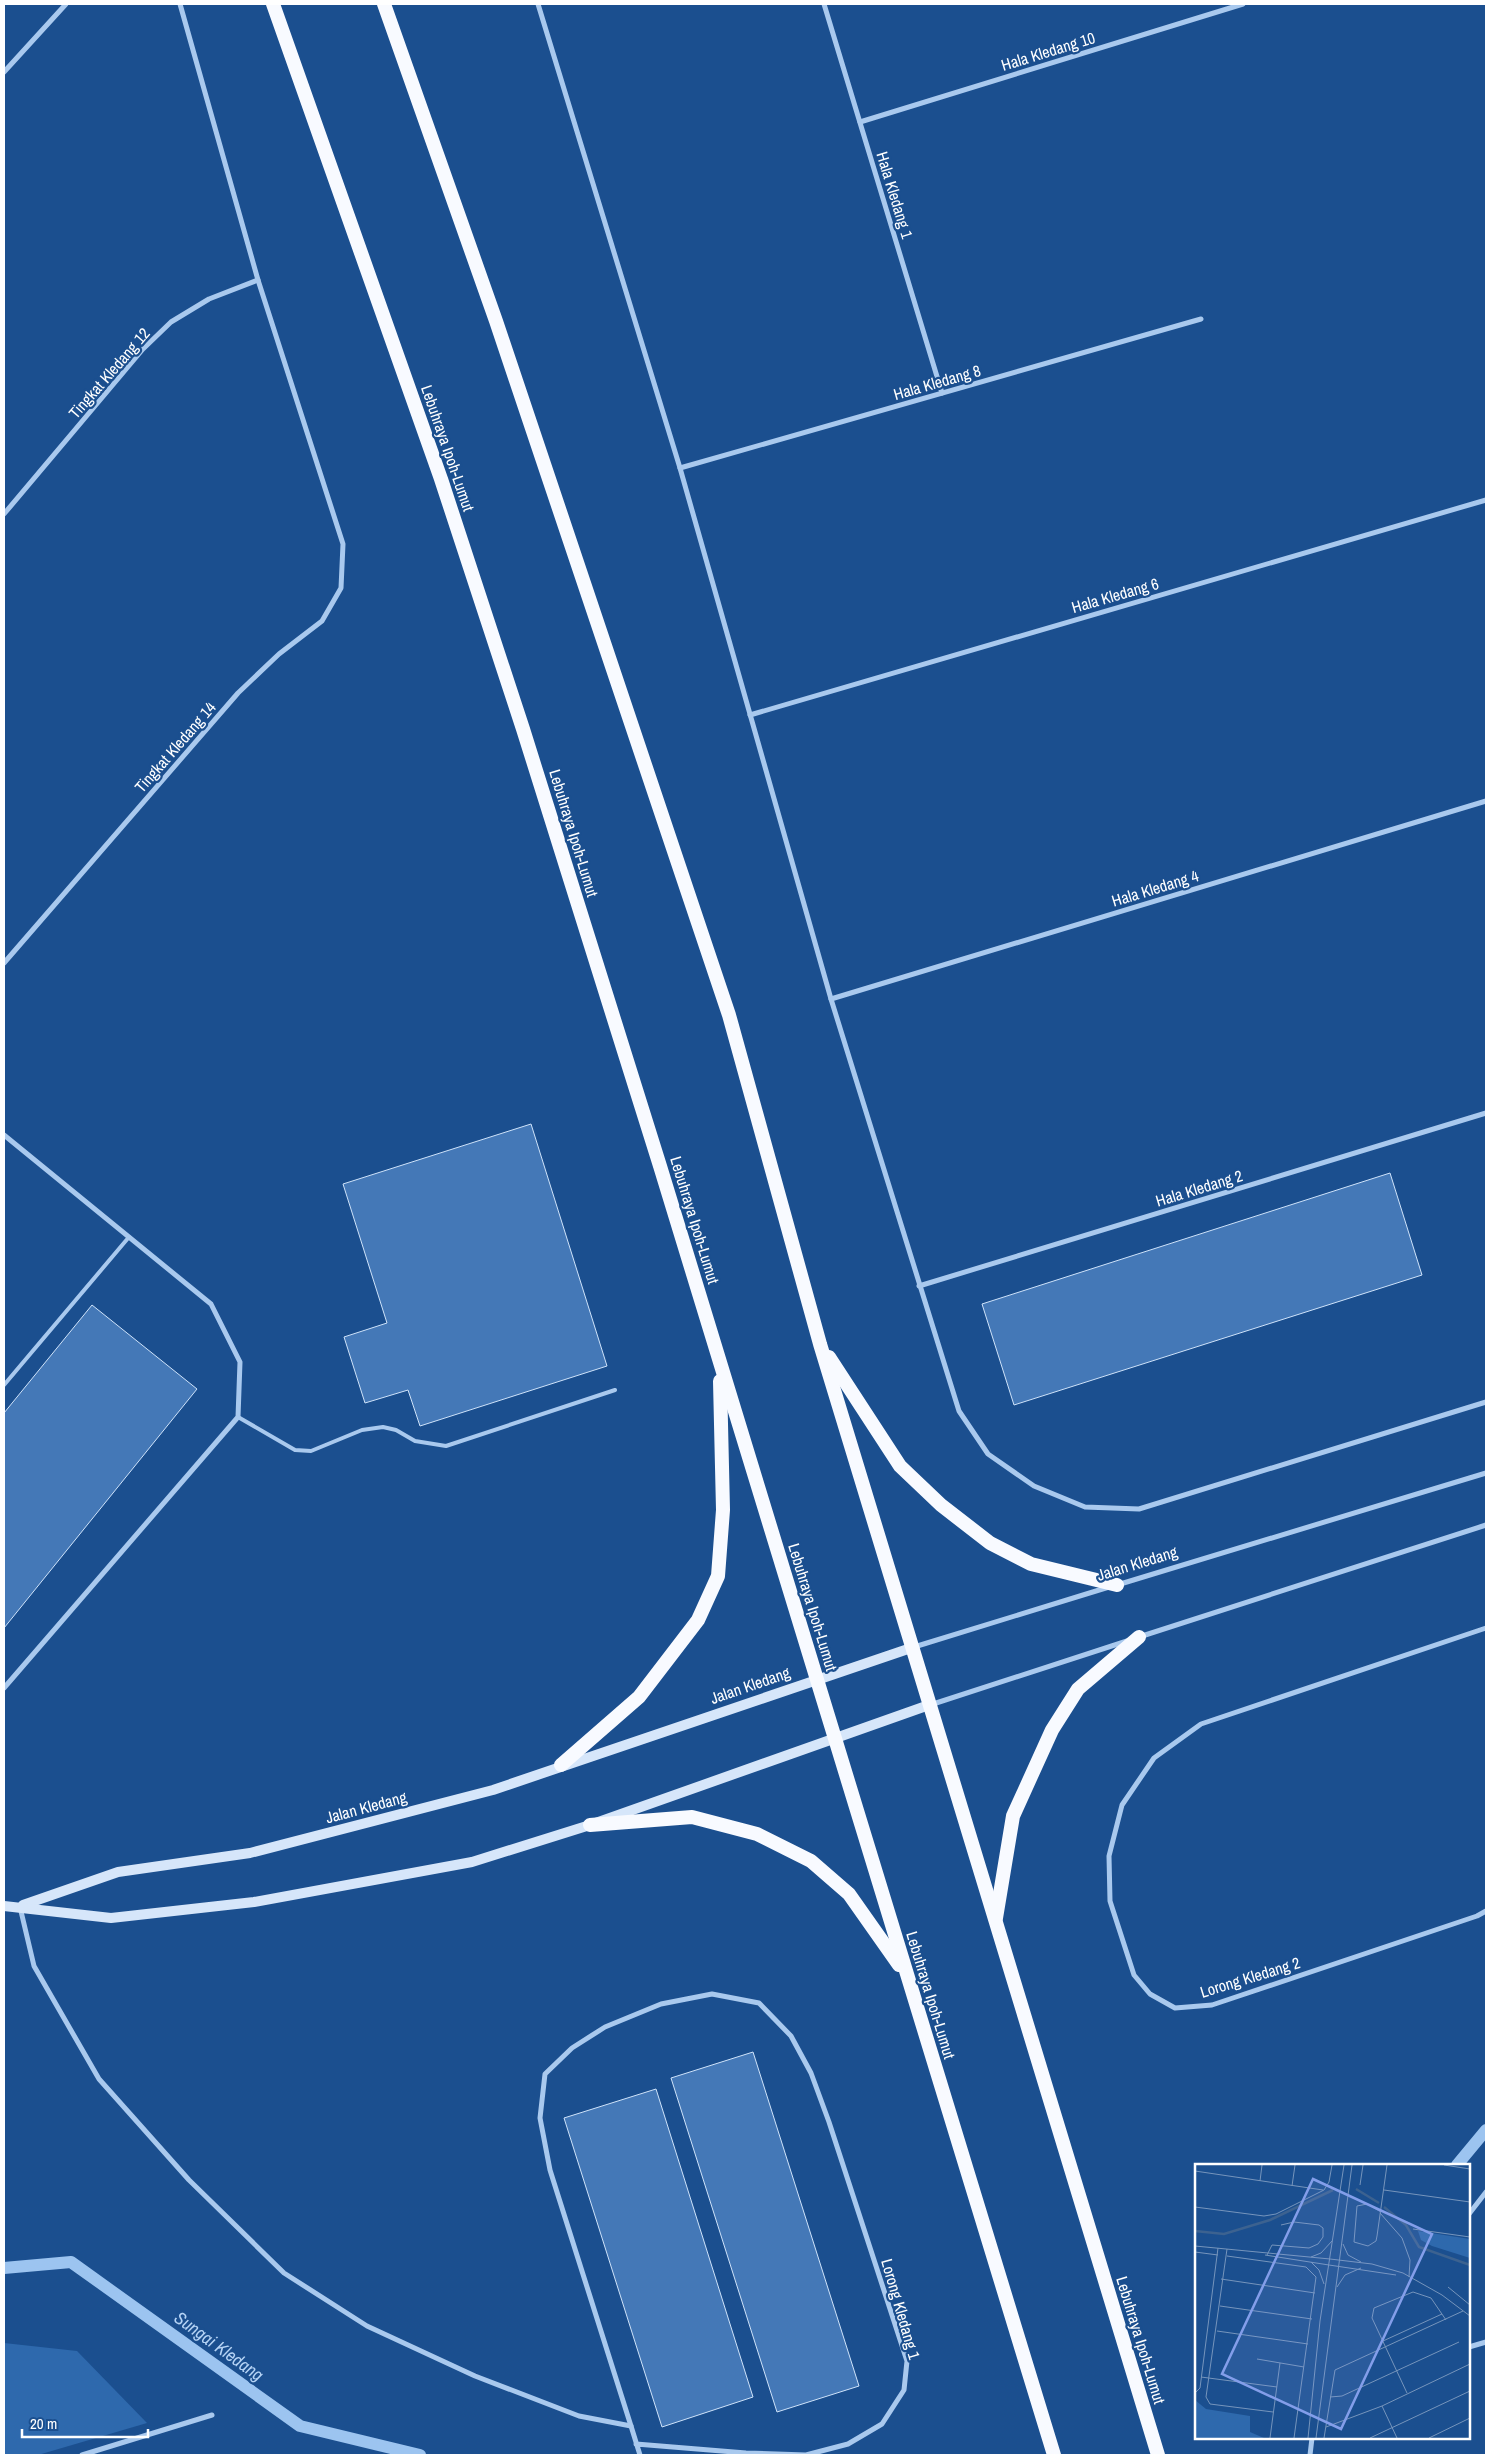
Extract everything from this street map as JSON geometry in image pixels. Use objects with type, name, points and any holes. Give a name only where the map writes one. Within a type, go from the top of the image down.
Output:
[{"type":"highway","name":"Lebuhraya Ipoh-Lumut","points":[[274,4],[441,479],[535,767],[720,1362],[906,1976],[1054,2455]]},
{"type":"highway","name":"Lebuhraya Ipoh-Lumut","points":[[384,4],[496,321],[729,1015],[820,1344],[1158,2455]]},
{"type":"highway","points":[[820,1344],[900,1466],[941,1505],[990,1543],[1030,1564],[1117,1585]]},
{"type":"highway","points":[[561,1765],[639,1697],[698,1620],[718,1576],[723,1510],[720,1362]]},
{"type":"highway","points":[[995,1922],[1013,1816],[1052,1730],[1078,1689],[1139,1637]]},
{"type":"highway","points":[[590,1825],[692,1816],[757,1834],[812,1861],[849,1894],[906,1976]]},
{"type":"main road","name":"Jalan Kledang","points":[[20,1906],[118,1872],[250,1853],[493,1790],[561,1765],[911,1648]]},
{"type":"main road","name":"Jalan Kledang","points":[[4,1906],[20,1906],[111,1918],[254,1902],[472,1862],[590,1825],[929,1705]]},
{"type":"street","points":[[4,72],[66,4]]},
{"type":"street","points":[[180,4],[258,280]]},
{"type":"street","points":[[538,4],[680,468],[831,999],[919,1286],[959,1411],[988,1454],[1034,1486],[1085,1507],[1139,1509],[1486,1402]]},
{"type":"street","name":"Hala Kledang 1","points":[[824,4],[942,394]]},
{"type":"street","name":"Hala Kledang 10","points":[[860,122],[1243,4]]},
{"type":"street","name":"Tingkat Kledang 12","points":[[4,514],[143,349],[171,322],[209,300],[258,280]]},
{"type":"street","name":"Tingkat Kledang 14","points":[[4,962],[238,693],[279,654],[322,621],[341,588],[343,544],[258,280]]},
{"type":"street","name":"Hala Kledang 8","points":[[680,468],[1201,319]]},
{"type":"street","name":"Hala Kledang 6","points":[[750,715],[1486,500]]},
{"type":"street","name":"Hala Kledang 4","points":[[831,999],[1486,801]]},
{"type":"street","name":"Hala Kledang 2","points":[[919,1286],[1486,1113]]},
{"type":"street","points":[[4,1135],[211,1304],[240,1362],[238,1417],[4,1688]]},
{"type":"street","name":"Jalan Kledang","points":[[911,1648],[1486,1473]]},
{"type":"street","name":"Jalan Kledang","points":[[929,1705],[1486,1525]]},
{"type":"street","name":"Lorong Kledang 2","points":[[1486,1628],[1201,1724],[1154,1758],[1122,1805],[1109,1856],[1110,1902],[1134,1975],[1150,1994],[1175,2008],[1212,2005],[1486,1911]]},
{"type":"street","points":[[20,1906],[34,1966],[99,2079],[189,2180],[284,2273],[367,2326],[475,2376],[579,2416],[632,2426]]},
{"type":"street","name":"Lorong Kledang 1","points":[[712,1994],[759,2003],[790,2036],[811,2073],[907,2362],[904,2390],[882,2424],[848,2444],[806,2455],[746,2454],[636,2444],[632,2426],[550,2170],[540,2118],[545,2074],[572,2048],[605,2027],[661,2004],[712,1994]]},
{"type":"street","points":[[1470,2213],[1486,2192]]},
{"type":"street","points":[[1470,2347],[1486,2342]]},
{"type":"street","points":[[82,2455],[212,2415]]},
{"type":"street","points":[[1310,2455],[1312,2439]]},
{"type":"street","points":[[636,2444],[640,2455]]},
{"type":"lane","points":[[4,1385],[129,1237]]},
{"type":"lane","points":[[238,1417],[295,1450],[311,1451],[362,1430],[382,1427],[396,1430],[415,1441],[446,1446],[615,1390]]},
{"type":"shaded area","points":[[4,2343],[77,2351],[147,2423],[38,2455],[4,2455]]},
{"type":"building","points":[[531,1124],[607,1366],[420,1426],[408,1390],[365,1403],[344,1337],[387,1323],[343,1184]]},
{"type":"building","points":[[1390,1173],[1422,1275],[1014,1405],[982,1304]]},
{"type":"building","points":[[92,1305],[197,1389],[4,1628],[4,1413]]},
{"type":"building","points":[[753,2052],[859,2386],[777,2412],[671,2078]]},
{"type":"building","points":[[656,2089],[753,2397],[662,2427],[564,2118]]},
{"type":"waterway","name":"Sungai Kledang","points":[[1458,2164],[1486,2130]]},
{"type":"waterway","name":"Sungai Kledang","points":[[4,2268],[71,2262],[300,2426],[420,2455]]}]
